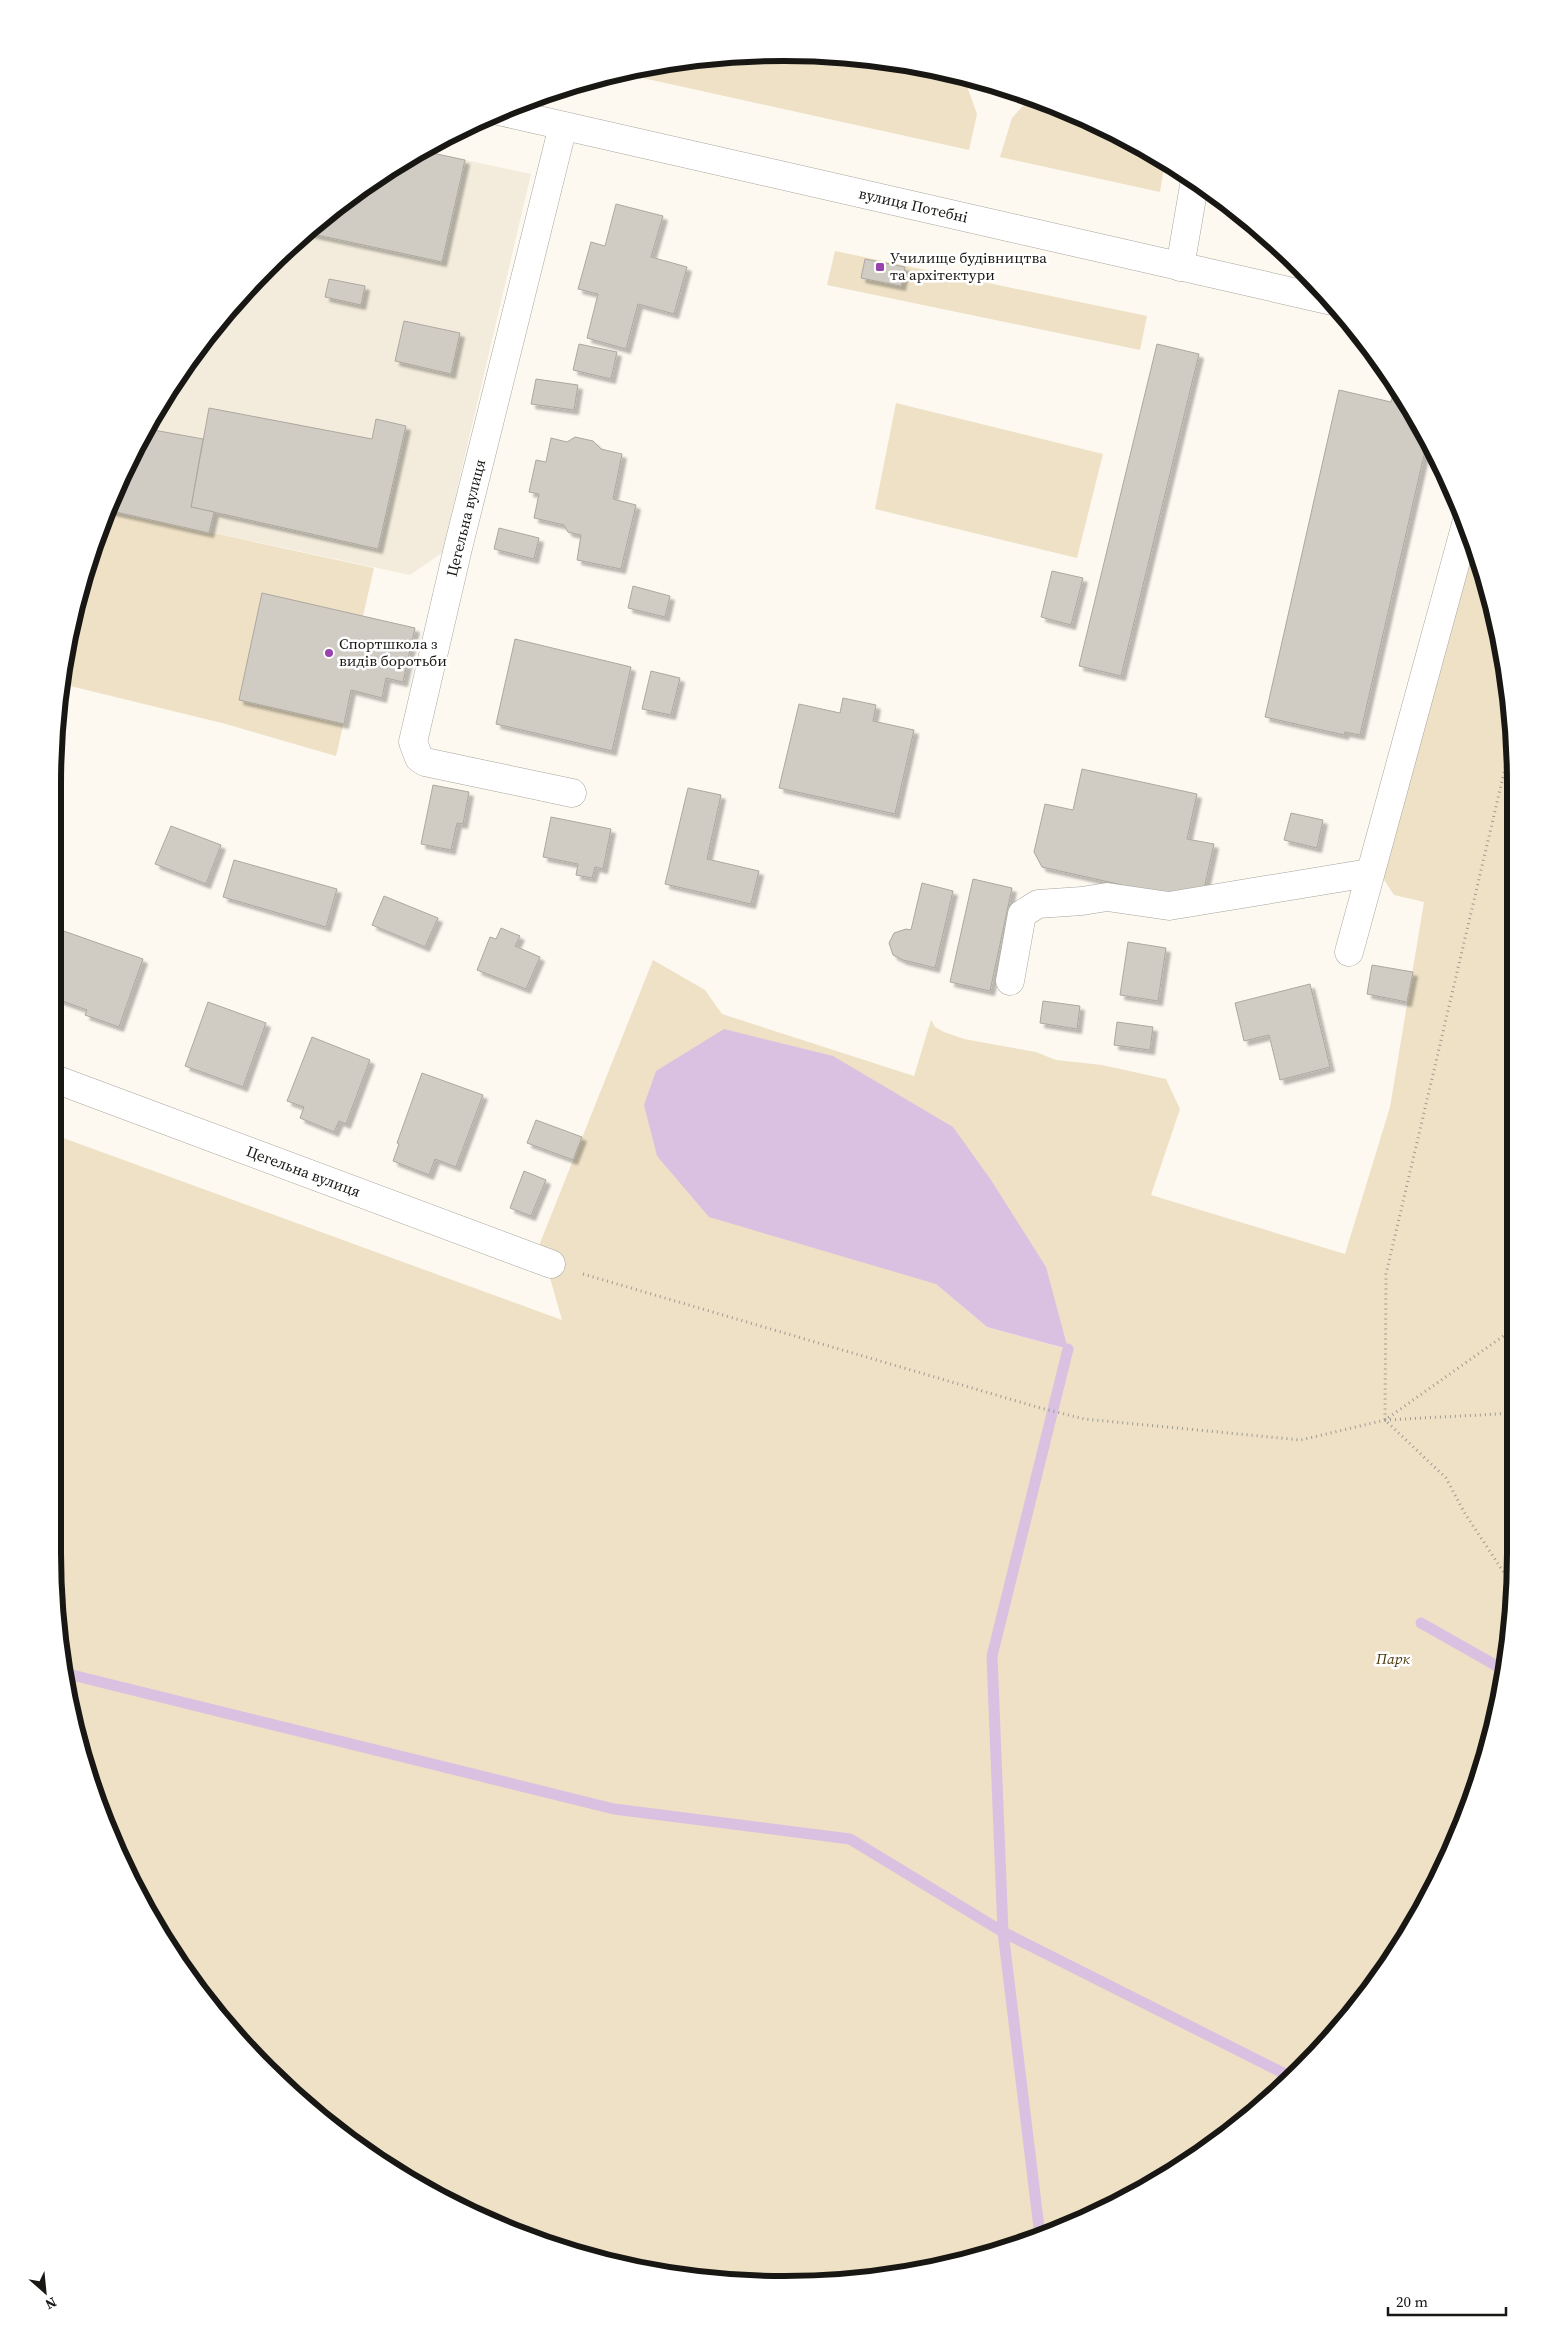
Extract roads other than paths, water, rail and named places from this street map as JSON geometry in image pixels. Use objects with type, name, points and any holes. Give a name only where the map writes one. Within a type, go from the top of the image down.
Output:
[{"type":"street","name":"вулиця Потебні","points":[[512,114],[1318,298]]},
{"type":"street","name":"Цегельна вулиця","points":[[563,126],[458,548],[413,742],[419,758],[425,762],[572,794]]},
{"type":"street","points":[[1180,267],[1194,189]]},
{"type":"street","points":[[1349,952],[1369,873],[1463,537]]},
{"type":"street","points":[[1010,981],[1022,914],[1038,904],[1107,897],[1169,906],[1369,873]]},
{"type":"street","name":"Цегельна вулиця","points":[[61,1081],[552,1264]]},
{"type":"waterway","points":[[1039,2229],[1003,1932],[992,1656],[1068,1349]]},
{"type":"waterway","points":[[1421,1623],[1498,1666]]},
{"type":"waterway","points":[[72,1675],[614,1809],[850,1839],[1003,1932],[1285,2074]]},
{"type":"place","name":"Училище будівництва та архітектури","points":[[880,267]]},
{"type":"place","name":"Спортшкола з видів боротьби","points":[[329,653]]},
{"type":"park label","name":"Парк","points":[[1393,1659]]}]
